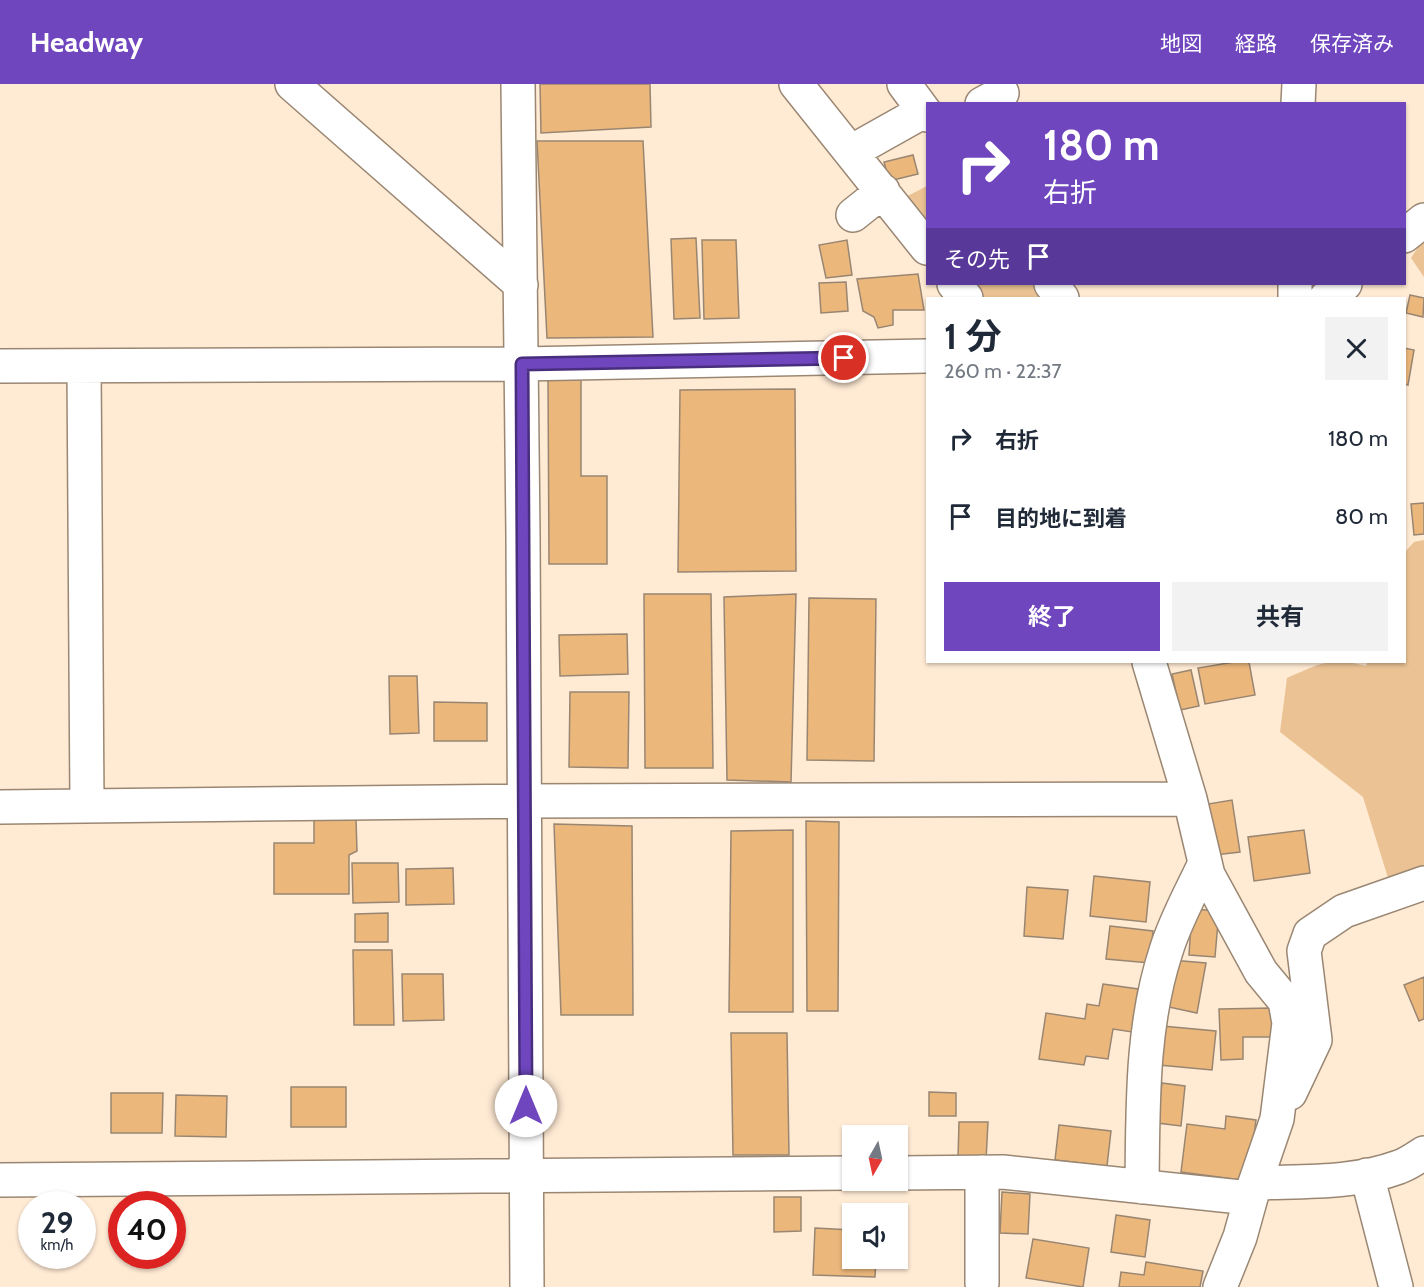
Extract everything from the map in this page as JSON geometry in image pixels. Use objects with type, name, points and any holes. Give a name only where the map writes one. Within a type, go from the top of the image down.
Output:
[{"type":"street","points":[[292,84],[521,285]]},
{"type":"street","points":[[518,84],[522,364],[527,1287]]},
{"type":"street","points":[[796,84],[926,248]]},
{"type":"street","points":[[851,152],[926,113],[904,84]]},
{"type":"street","points":[[1298,102],[1299,84]]},
{"type":"street","points":[[853,215],[883,191]]},
{"type":"street","points":[[1406,234],[1424,220]]},
{"type":"street","points":[[955,285],[965,297]]},
{"type":"street","points":[[1052,285],[1061,297]]},
{"type":"street","points":[[1327,297],[1344,285]]},
{"type":"street","points":[[0,366],[522,364],[926,356]]},
{"type":"street","points":[[84,366],[87,806]]},
{"type":"street","points":[[1149,663],[1190,799],[1208,875],[1261,972],[1286,1001],[1289,1023],[1277,1119]]},
{"type":"street","points":[[0,807],[524,801],[1190,799]]},
{"type":"street","points":[[1142,1187],[1143,1071],[1154,1002],[1166,950],[1205,863]]},
{"type":"street","points":[[1220,1287],[1240,1237],[1252,1191],[1277,1119],[1315,1040],[1304,951],[1310,933],[1344,911],[1424,882]]},
{"type":"street","points":[[908,1173],[1003,1172],[1142,1187],[1252,1191],[1399,1167],[1424,1153]]},
{"type":"street","points":[[982,1172],[982,1284]]},
{"type":"street","points":[[0,1180],[842,1173]]},
{"type":"street","points":[[1367,1174],[1396,1287]]},
{"type":"shaded area","points":[[926,187],[926,249],[892,204]]},
{"type":"shaded area","points":[[1424,238],[1424,277],[1411,258]]},
{"type":"shaded area","points":[[954,285],[1052,285],[1061,297],[963,297]]},
{"type":"shaded area","points":[[1424,540],[1424,883],[1393,894],[1363,797],[1280,732],[1287,678],[1325,663],[1353,663],[1366,666],[1367,663],[1406,663],[1406,551],[1414,542]]},
{"type":"building","points":[[540,84],[650,84],[651,127],[541,133]]},
{"type":"building","points":[[537,141],[643,141],[653,337],[547,338]]},
{"type":"building","points":[[913,155],[918,174],[889,181],[884,162]]},
{"type":"building","points":[[696,238],[700,318],[674,319],[671,239]]},
{"type":"building","points":[[702,240],[736,240],[739,318],[704,319]]},
{"type":"building","points":[[847,240],[852,275],[826,278],[819,245]]},
{"type":"building","points":[[918,274],[924,310],[893,310],[893,325],[878,328],[874,317],[863,311],[857,279]]},
{"type":"building","points":[[846,282],[848,311],[821,313],[819,283]]},
{"type":"building","points":[[1410,295],[1424,298],[1423,317],[1406,313]]},
{"type":"building","points":[[1406,348],[1414,350],[1408,385],[1406,384]]},
{"type":"building","points":[[548,378],[581,379],[581,476],[607,476],[607,564],[549,564]]},
{"type":"building","points":[[795,389],[796,571],[678,572],[680,390]]},
{"type":"building","points":[[1424,503],[1424,534],[1414,535],[1411,504]]},
{"type":"building","points":[[644,594],[711,594],[713,768],[645,768]]},
{"type":"building","points":[[796,594],[791,782],[727,780],[724,597]]},
{"type":"building","points":[[809,598],[876,599],[874,761],[807,760]]},
{"type":"building","points":[[627,634],[628,674],[560,676],[559,635]]},
{"type":"building","points":[[1228,663],[1249,663],[1255,695],[1205,704],[1198,668]]},
{"type":"building","points":[[1191,670],[1199,706],[1180,710],[1172,674]]},
{"type":"building","points":[[389,676],[417,676],[419,733],[390,734]]},
{"type":"building","points":[[570,692],[629,692],[628,768],[569,767]]},
{"type":"building","points":[[434,702],[487,703],[487,741],[434,741]]},
{"type":"building","points":[[1232,800],[1240,852],[1215,855],[1208,804]]},
{"type":"building","points":[[314,818],[356,819],[357,851],[349,855],[349,894],[274,894],[274,843],[314,843]]},
{"type":"building","points":[[806,821],[839,822],[838,1011],[807,1011]]},
{"type":"building","points":[[554,824],[632,826],[633,1015],[561,1015]]},
{"type":"building","points":[[793,830],[793,1012],[729,1012],[731,831]]},
{"type":"building","points":[[1304,830],[1310,873],[1254,881],[1248,837]]},
{"type":"building","points":[[352,863],[398,863],[399,902],[353,903]]},
{"type":"building","points":[[453,868],[454,904],[406,905],[406,869]]},
{"type":"building","points":[[1094,876],[1150,882],[1146,922],[1090,916]]},
{"type":"building","points":[[1027,887],[1068,890],[1063,939],[1024,936]]},
{"type":"building","points":[[1192,909],[1219,911],[1215,957],[1189,955]]},
{"type":"building","points":[[388,913],[388,942],[355,942],[355,914]]},
{"type":"building","points":[[1110,926],[1153,931],[1150,963],[1106,959]]},
{"type":"building","points":[[353,950],[392,950],[394,1025],[354,1025]]},
{"type":"building","points":[[1171,960],[1206,963],[1197,1013],[1164,1006]]},
{"type":"building","points":[[402,974],[443,974],[444,1020],[403,1021]]},
{"type":"building","points":[[1424,977],[1424,1019],[1419,1021],[1404,985]]},
{"type":"building","points":[[1103,984],[1138,989],[1132,1032],[1113,1029],[1108,1059],[1086,1056],[1084,1065],[1039,1059],[1046,1013],[1085,1019],[1087,1004],[1099,1006]]},
{"type":"building","points":[[1272,1008],[1272,1037],[1243,1037],[1243,1059],[1221,1060],[1219,1009]]},
{"type":"building","points":[[1162,1026],[1216,1031],[1212,1070],[1159,1065]]},
{"type":"building","points":[[731,1033],[787,1033],[789,1155],[733,1155]]},
{"type":"building","points":[[1162,1083],[1185,1086],[1181,1126],[1157,1123]]},
{"type":"building","points":[[291,1087],[346,1087],[346,1127],[291,1127]]},
{"type":"building","points":[[929,1092],[956,1093],[956,1116],[929,1116]]},
{"type":"building","points":[[111,1093],[163,1093],[162,1133],[111,1133]]},
{"type":"building","points":[[176,1095],[227,1096],[226,1137],[175,1136]]},
{"type":"building","points":[[1226,1116],[1256,1120],[1248,1181],[1181,1172],[1187,1124],[1225,1129]]},
{"type":"building","points":[[959,1122],[988,1122],[986,1160],[958,1159]]},
{"type":"building","points":[[1059,1125],[1111,1131],[1107,1166],[1055,1160]]},
{"type":"building","points":[[1002,1192],[1030,1194],[1028,1234],[1000,1233]]},
{"type":"building","points":[[774,1197],[801,1197],[801,1231],[774,1232]]},
{"type":"building","points":[[1116,1215],[1150,1220],[1145,1257],[1111,1252]]},
{"type":"building","points":[[815,1228],[842,1229],[842,1269],[875,1269],[875,1277],[813,1275]]},
{"type":"building","points":[[1033,1239],[1089,1248],[1083,1287],[1026,1278]]},
{"type":"building","points":[[1146,1262],[1203,1271],[1200,1287],[1119,1287],[1121,1272],[1144,1275]]},
{"type":"route","points":[[526,1106],[522,364],[844,358]]}]
